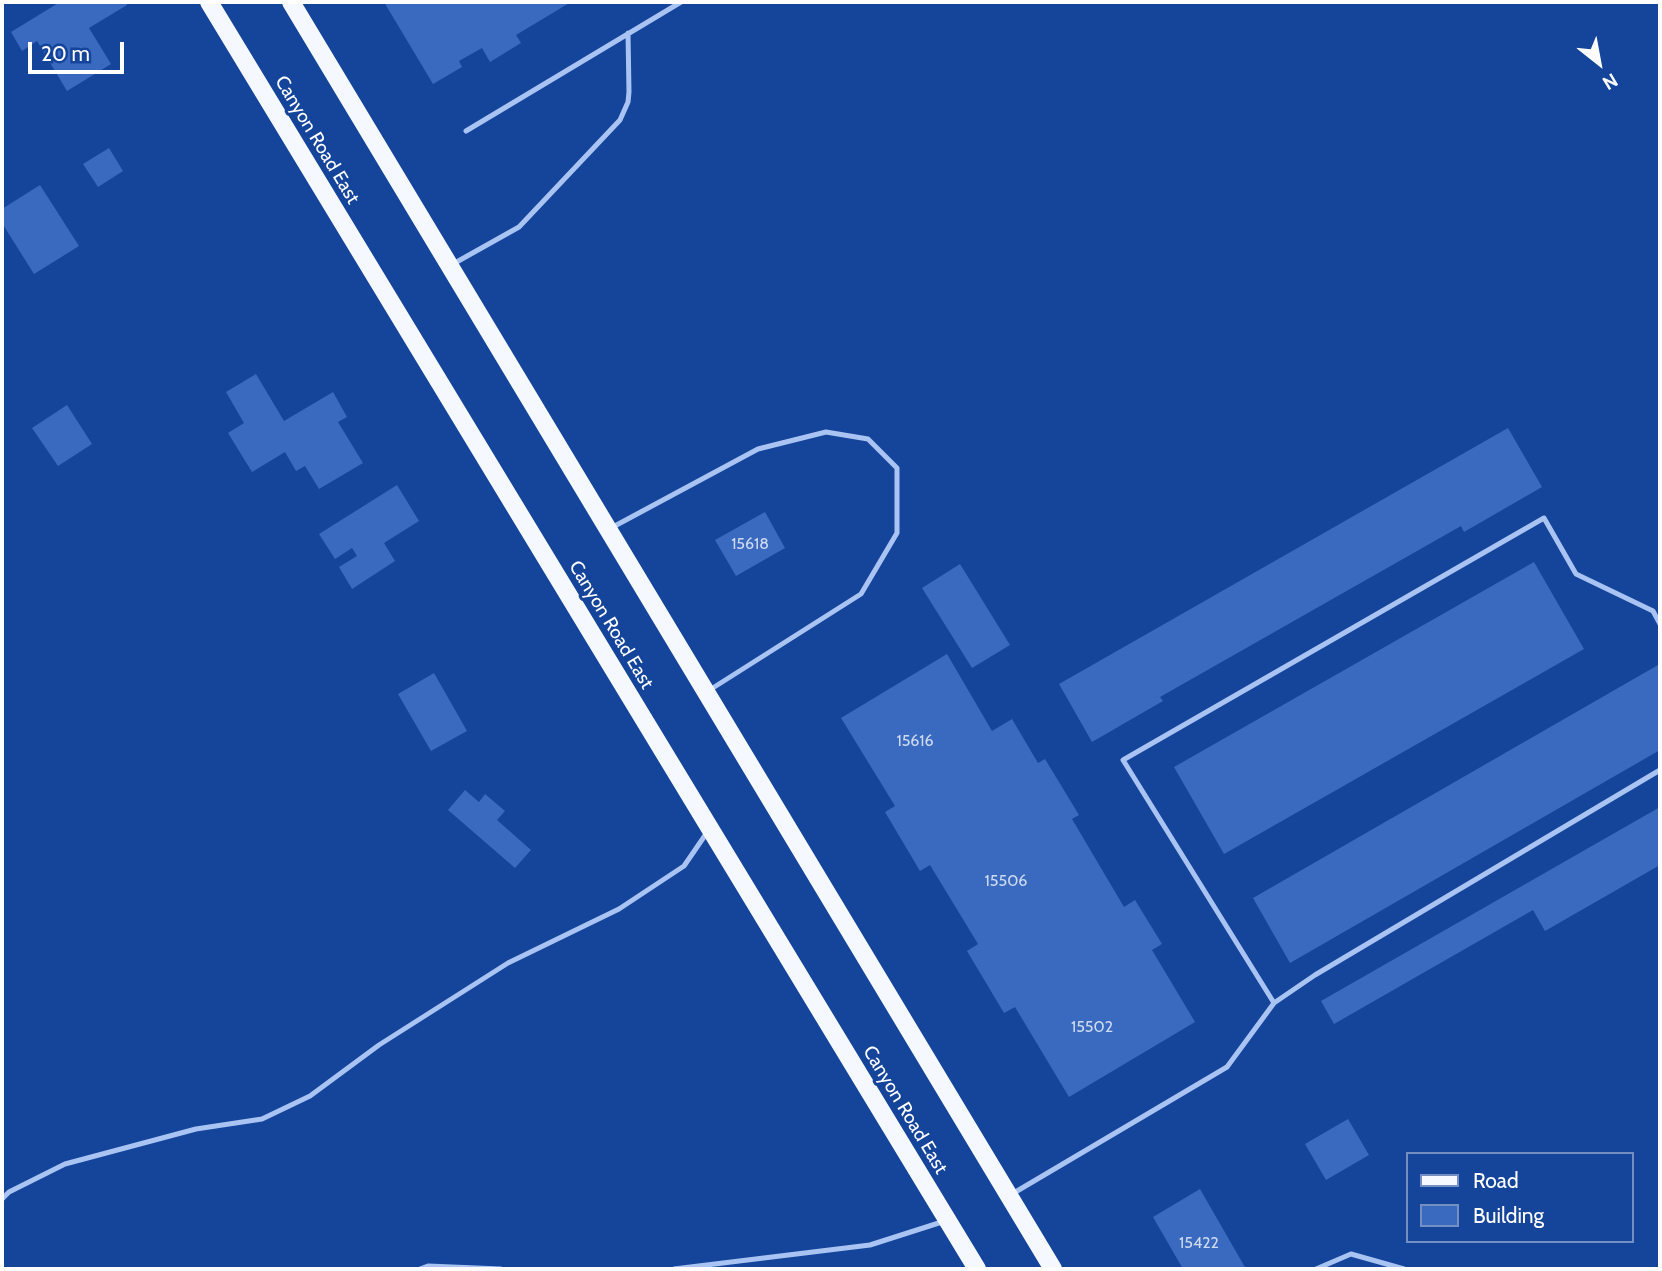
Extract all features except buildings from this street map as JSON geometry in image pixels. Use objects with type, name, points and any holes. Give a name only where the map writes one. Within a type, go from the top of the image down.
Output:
[{"type":"main road","name":"Canyon Road East","points":[[209,2],[978,1269]]},
{"type":"main road","points":[[291,2],[1053,1269]]},
{"type":"lane","points":[[466,131],[681,2]]},
{"type":"lane","points":[[450,266],[519,227],[620,120],[628,102],[629,92],[628,33]]},
{"type":"lane","points":[[608,529],[758,449],[826,432],[868,439],[897,468],[897,533],[861,594],[706,692]]},
{"type":"lane","points":[[1274,1003],[1123,760],[1544,519],[1576,574],[1653,611],[1660,624]]},
{"type":"lane","points":[[1009,1195],[1227,1067],[1274,1003],[1315,975],[1660,770]]},
{"type":"lane","points":[[2,1199],[9,1192],[65,1164],[196,1129],[262,1119],[310,1096],[379,1045],[508,963],[619,909],[684,866],[710,828]]},
{"type":"lane","points":[[674,1269],[870,1245],[948,1220]]},
{"type":"lane","points":[[1316,1269],[1351,1254],[1404,1269]]},
{"type":"lane","points":[[420,1269],[428,1266],[501,1269]]}]
